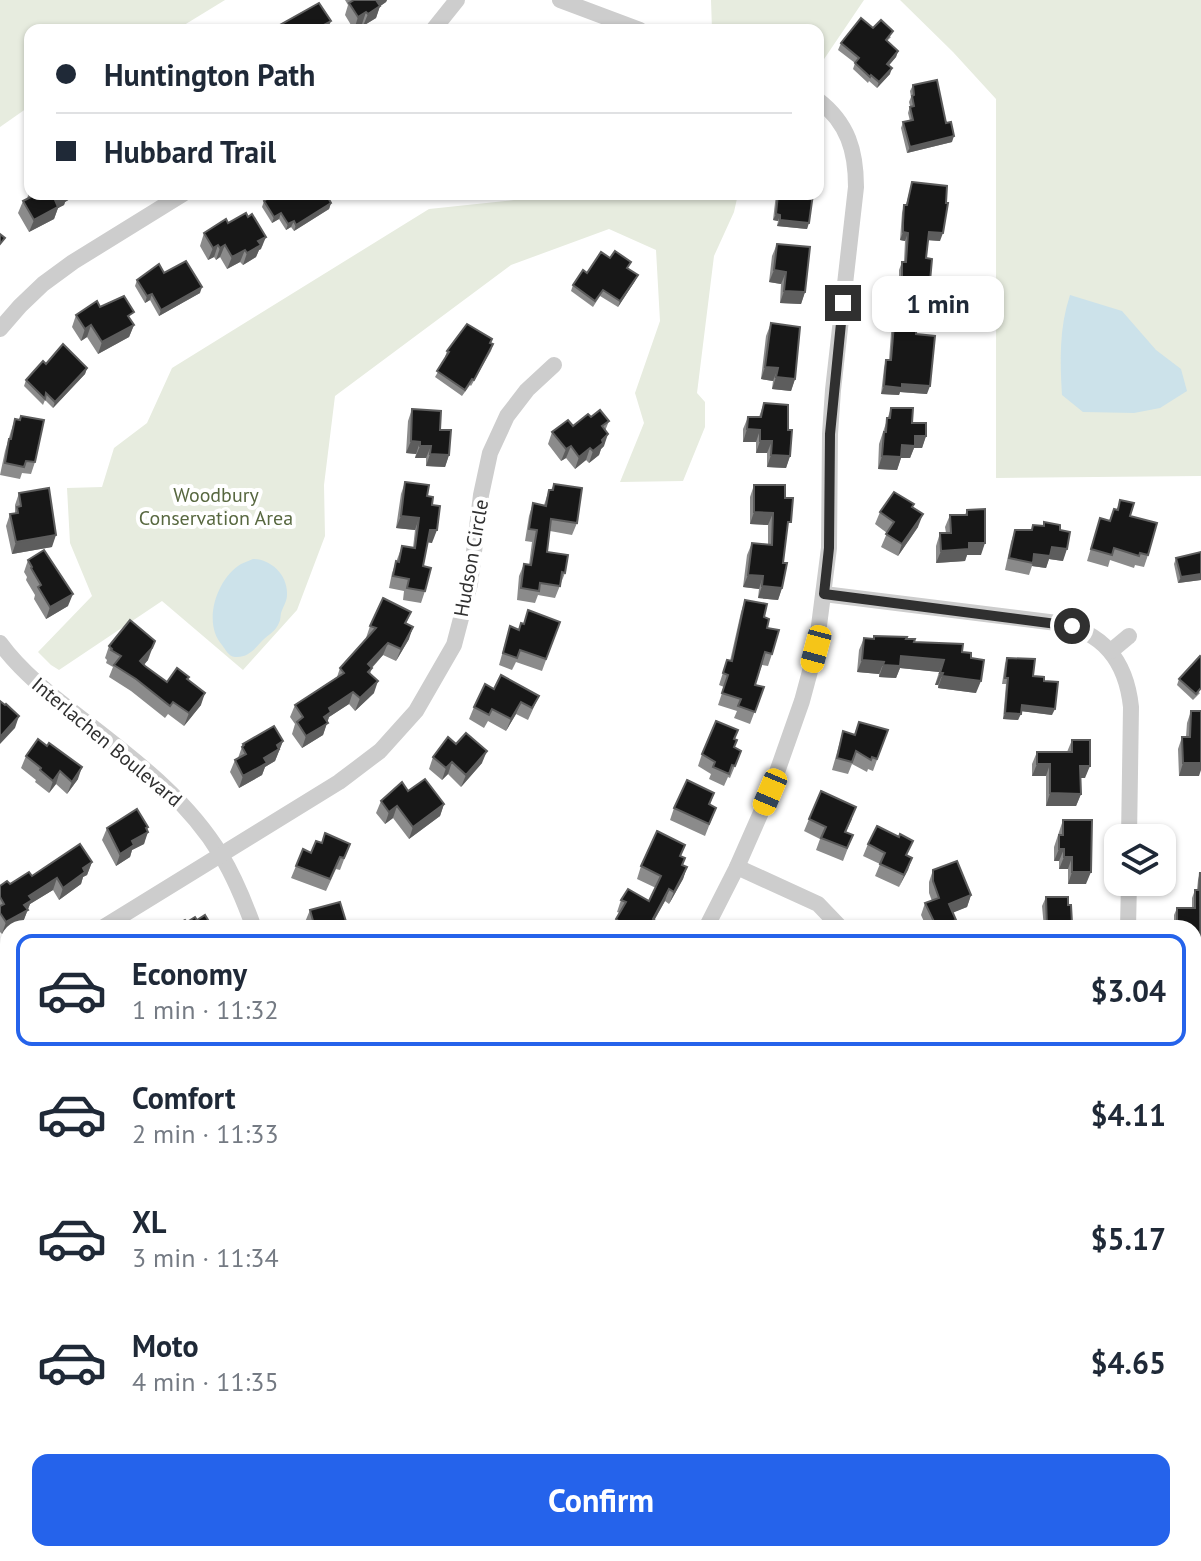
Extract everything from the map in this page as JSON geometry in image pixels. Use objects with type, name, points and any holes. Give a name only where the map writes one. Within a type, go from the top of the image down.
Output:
[{"type":"street","points":[[438,24],[457,0]]},
{"type":"street","points":[[560,0],[624,24]]},
{"type":"street","points":[[710,920],[774,781],[802,701],[816,649],[824,594],[829,548],[830,434],[856,171],[855,155],[843,127],[824,106]]},
{"type":"street","points":[[0,329],[43,284],[173,200]]},
{"type":"street","name":"Hudson Circle","points":[[115,920],[339,782],[380,751],[416,711],[454,645],[470,584],[481,495],[490,453],[507,416],[527,390],[554,365]]},
{"type":"street","points":[[824,594],[1057,623],[1087,632],[1111,651],[1126,677],[1131,707],[1129,824]]},
{"type":"street","points":[[1111,651],[1129,636]]},
{"type":"street","name":"Interlachen Boulevard","points":[[0,643],[44,690],[165,786],[194,817],[221,854],[251,920]]},
{"type":"street","points":[[737,867],[818,904],[833,920]]},
{"type":"street","points":[[1128,920],[1129,896]]},
{"type":"green space","points":[[0,0],[225,0],[186,24],[24,24],[24,110],[0,127]]},
{"type":"green space","points":[[711,0],[864,0],[824,59],[824,24],[712,24]]},
{"type":"green space","points":[[900,0],[1201,0],[1201,476],[996,478],[996,99]]},
{"type":"green space","name":"Woodbury Conservation Area","points":[[514,200],[737,200],[714,256],[697,393],[705,402],[705,427],[683,481],[620,482],[644,423],[635,393],[660,321],[656,250],[609,229],[511,265],[335,396],[324,485],[325,536],[297,610],[243,670],[162,601],[59,670],[51,665],[38,652],[92,596],[70,543],[67,488],[102,487],[114,448],[147,423],[172,368],[429,209]]},
{"type":"water","points":[[1070,295],[1122,311],[1156,350],[1181,369],[1187,391],[1160,408],[1134,413],[1083,412],[1062,395],[1062,332]]},
{"type":"water","points":[[253,559],[266,562],[277,570],[285,581],[287,597],[274,630],[250,653],[235,657],[227,652],[216,636],[213,625],[215,602],[232,571]]},
{"type":"building","points":[[354,0],[376,0],[380,6],[358,17],[349,3]]},
{"type":"building","points":[[319,3],[331,21],[326,24],[282,24]]},
{"type":"building","points":[[861,18],[873,28],[881,20],[893,31],[886,40],[898,51],[887,64],[892,68],[879,82],[855,63],[859,58],[841,43]]},
{"type":"building","points":[[937,80],[946,123],[951,122],[954,136],[910,147],[903,122],[913,120],[910,107],[914,106],[913,85]]},
{"type":"building","points":[[912,182],[947,186],[948,203],[943,233],[929,232],[926,258],[932,259],[929,292],[925,292],[925,301],[919,301],[916,334],[935,336],[930,386],[902,384],[902,388],[884,386],[886,360],[891,360],[896,286],[902,287],[902,262],[906,262],[908,233],[903,232],[904,205],[907,205]]},
{"type":"building","points":[[55,200],[58,207],[34,220],[23,201]]},
{"type":"building","points":[[329,200],[331,203],[296,225],[294,221],[288,224],[281,213],[274,217],[264,201]]},
{"type":"building","points":[[777,200],[812,200],[809,223],[780,220],[780,215],[776,214]]},
{"type":"building","points":[[246,213],[248,217],[252,214],[266,237],[258,241],[261,245],[232,257],[225,245],[213,248],[204,233],[226,219],[228,223]]},
{"type":"building","points":[[777,244],[810,247],[805,292],[784,291],[786,272],[774,270]]},
{"type":"building","points":[[615,251],[631,262],[627,268],[638,275],[620,301],[603,290],[595,301],[573,285],[583,270],[587,273],[601,252],[610,258]]},
{"type":"building","points":[[186,261],[202,287],[161,310],[152,294],[147,296],[137,280],[159,264],[164,273]]},
{"type":"building","points":[[124,296],[134,312],[128,316],[134,325],[102,342],[91,325],[85,329],[76,315],[97,301],[100,307]]},
{"type":"building","points":[[771,323],[800,327],[795,379],[776,377],[778,368],[765,367]]},
{"type":"building","points":[[467,324],[492,339],[490,343],[493,344],[474,380],[465,390],[437,371]]},
{"type":"building","points":[[63,344],[87,368],[55,402],[46,393],[45,399],[26,380],[43,361],[46,364]]},
{"type":"building","points":[[764,403],[788,405],[788,430],[792,430],[790,456],[771,455],[772,441],[760,441],[760,430],[747,429],[748,417],[761,417]]},
{"type":"building","points":[[891,408],[913,408],[912,423],[926,423],[926,436],[915,436],[915,446],[902,445],[901,457],[882,456],[884,432]]},
{"type":"building","points":[[412,409],[441,411],[440,430],[451,430],[449,455],[430,454],[431,446],[420,446],[420,442],[411,441]]},
{"type":"building","points":[[600,410],[609,421],[602,426],[608,434],[593,451],[590,448],[579,457],[571,446],[566,449],[552,432],[568,420],[573,426],[588,414],[591,417]]},
{"type":"building","points":[[21,416],[44,420],[35,462],[26,461],[24,467],[5,463],[15,419],[20,420]]},
{"type":"building","points":[[405,482],[429,485],[427,496],[433,497],[432,505],[440,506],[437,530],[430,530],[423,566],[431,568],[425,591],[407,588],[409,579],[393,576],[402,546],[415,548],[419,518],[401,516]]},
{"type":"building","points":[[554,484],[582,488],[577,523],[551,519],[547,552],[568,555],[565,573],[562,572],[560,586],[540,583],[539,591],[521,588],[524,564],[531,565],[537,530],[529,529],[533,503],[546,506],[549,490],[553,490]]},
{"type":"building","points":[[754,485],[785,485],[785,498],[793,498],[782,588],[762,586],[763,576],[748,575],[752,543],[772,545],[773,513],[754,512]]},
{"type":"building","points":[[49,488],[56,535],[16,542],[10,514],[18,513],[17,507],[21,506],[19,493]]},
{"type":"building","points":[[894,492],[914,504],[912,507],[923,514],[902,544],[886,534],[894,522],[880,512]]},
{"type":"building","points":[[1120,500],[1134,503],[1130,516],[1157,523],[1148,555],[1140,553],[1139,556],[1114,548],[1112,555],[1091,549],[1100,518],[1110,521],[1114,509],[1118,510]]},
{"type":"building","points":[[985,509],[985,543],[969,543],[969,549],[941,551],[940,533],[951,533],[950,515],[967,515],[967,510]]},
{"type":"building","points":[[1044,522],[1060,525],[1060,530],[1070,532],[1067,549],[1052,547],[1050,556],[1034,554],[1033,563],[1009,558],[1015,530],[1032,530],[1033,525],[1044,526]]},
{"type":"building","points":[[44,550],[73,594],[50,607],[28,560]]},
{"type":"building","points":[[1201,552],[1201,574],[1181,577],[1176,558]]},
{"type":"building","points":[[383,598],[411,612],[405,623],[413,627],[401,649],[388,643],[368,664],[372,668],[368,672],[378,681],[360,698],[353,692],[329,708],[331,712],[324,717],[328,723],[306,736],[297,722],[303,717],[295,705],[344,673],[340,668],[376,628],[370,626]]},
{"type":"building","points":[[745,600],[767,604],[764,617],[769,619],[767,628],[779,630],[772,654],[765,652],[755,685],[764,687],[755,712],[738,706],[741,699],[722,693],[728,675],[723,673],[727,660],[732,661]]},
{"type":"building","points":[[528,610],[560,622],[546,659],[520,650],[517,658],[503,653],[510,626],[519,630]]},
{"type":"building","points":[[130,620],[155,641],[140,661],[145,666],[167,682],[177,668],[205,693],[189,713],[173,702],[170,706],[114,665],[121,656],[109,646]]},
{"type":"building","points":[[874,636],[963,644],[962,652],[971,653],[971,658],[984,660],[981,681],[942,676],[944,660],[901,656],[900,666],[862,660],[864,638],[874,639]]},
{"type":"building","points":[[1200,656],[1201,688],[1196,694],[1179,679]]},
{"type":"building","points":[[1007,658],[1035,659],[1033,676],[1058,682],[1055,709],[1022,705],[1021,714],[1005,713]]},
{"type":"building","points":[[501,675],[539,696],[532,708],[521,702],[511,719],[492,709],[489,715],[474,707],[485,684],[494,689]]},
{"type":"building","points":[[0,701],[19,716],[0,737]]},
{"type":"building","points":[[1191,711],[1201,711],[1201,763],[1183,763],[1182,737],[1190,737]]},
{"type":"building","points":[[716,721],[738,730],[734,747],[741,751],[729,774],[713,767],[715,762],[702,754]]},
{"type":"building","points":[[859,722],[888,730],[877,759],[872,757],[871,760],[856,751],[852,762],[837,758],[843,731],[855,735]]},
{"type":"building","points":[[274,726],[283,741],[277,745],[279,749],[264,758],[267,763],[243,776],[235,760],[246,754],[243,744]]},
{"type":"building","points":[[466,733],[487,751],[466,775],[452,762],[446,768],[433,757],[448,737],[456,744]]},
{"type":"building","points":[[38,739],[47,746],[49,743],[82,767],[72,782],[60,771],[53,781],[26,756]]},
{"type":"building","points":[[1072,740],[1090,740],[1090,766],[1080,766],[1081,794],[1050,793],[1050,764],[1037,764],[1037,752],[1072,752]]},
{"type":"building","points":[[425,779],[444,804],[413,827],[397,806],[389,812],[381,801],[402,782],[408,791]]},
{"type":"building","points":[[687,780],[714,793],[709,804],[716,808],[709,824],[674,808]]},
{"type":"building","points":[[821,791],[856,807],[845,832],[853,835],[847,848],[821,838],[826,827],[809,819]]},
{"type":"building","points":[[137,809],[148,832],[132,841],[134,845],[120,854],[107,828]]},
{"type":"building","points":[[1063,820],[1092,820],[1091,872],[1072,872],[1072,857],[1064,857],[1064,849],[1059,849]]},
{"type":"building","points":[[877,826],[913,841],[906,855],[912,858],[904,875],[880,864],[885,853],[868,844]]},
{"type":"building","points":[[657,831],[685,845],[680,856],[685,858],[682,865],[687,867],[674,892],[669,889],[654,920],[617,920],[626,902],[621,900],[628,889],[649,901],[661,876],[641,866]]},
{"type":"building","points":[[325,833],[350,844],[330,879],[296,866],[303,849],[311,853],[316,841],[322,843]]},
{"type":"building","points":[[80,844],[92,862],[83,868],[85,872],[63,888],[57,878],[29,896],[32,900],[24,905],[28,910],[5,920],[0,913],[0,906],[4,904],[0,886],[7,881],[10,884],[29,872],[32,876]]},
{"type":"building","points":[[957,861],[971,895],[949,904],[956,920],[933,920],[925,903],[939,898],[933,870]]},
{"type":"building","points":[[1200,872],[1200,920],[1177,920],[1177,908],[1195,908],[1195,890],[1199,890]]},
{"type":"building","points":[[1046,897],[1068,897],[1072,920],[1047,920]]},
{"type":"building","points":[[340,902],[346,920],[313,920],[310,910]]},
{"type":"route","points":[[843,303],[830,434],[829,548],[824,594],[1072,626]]}]
